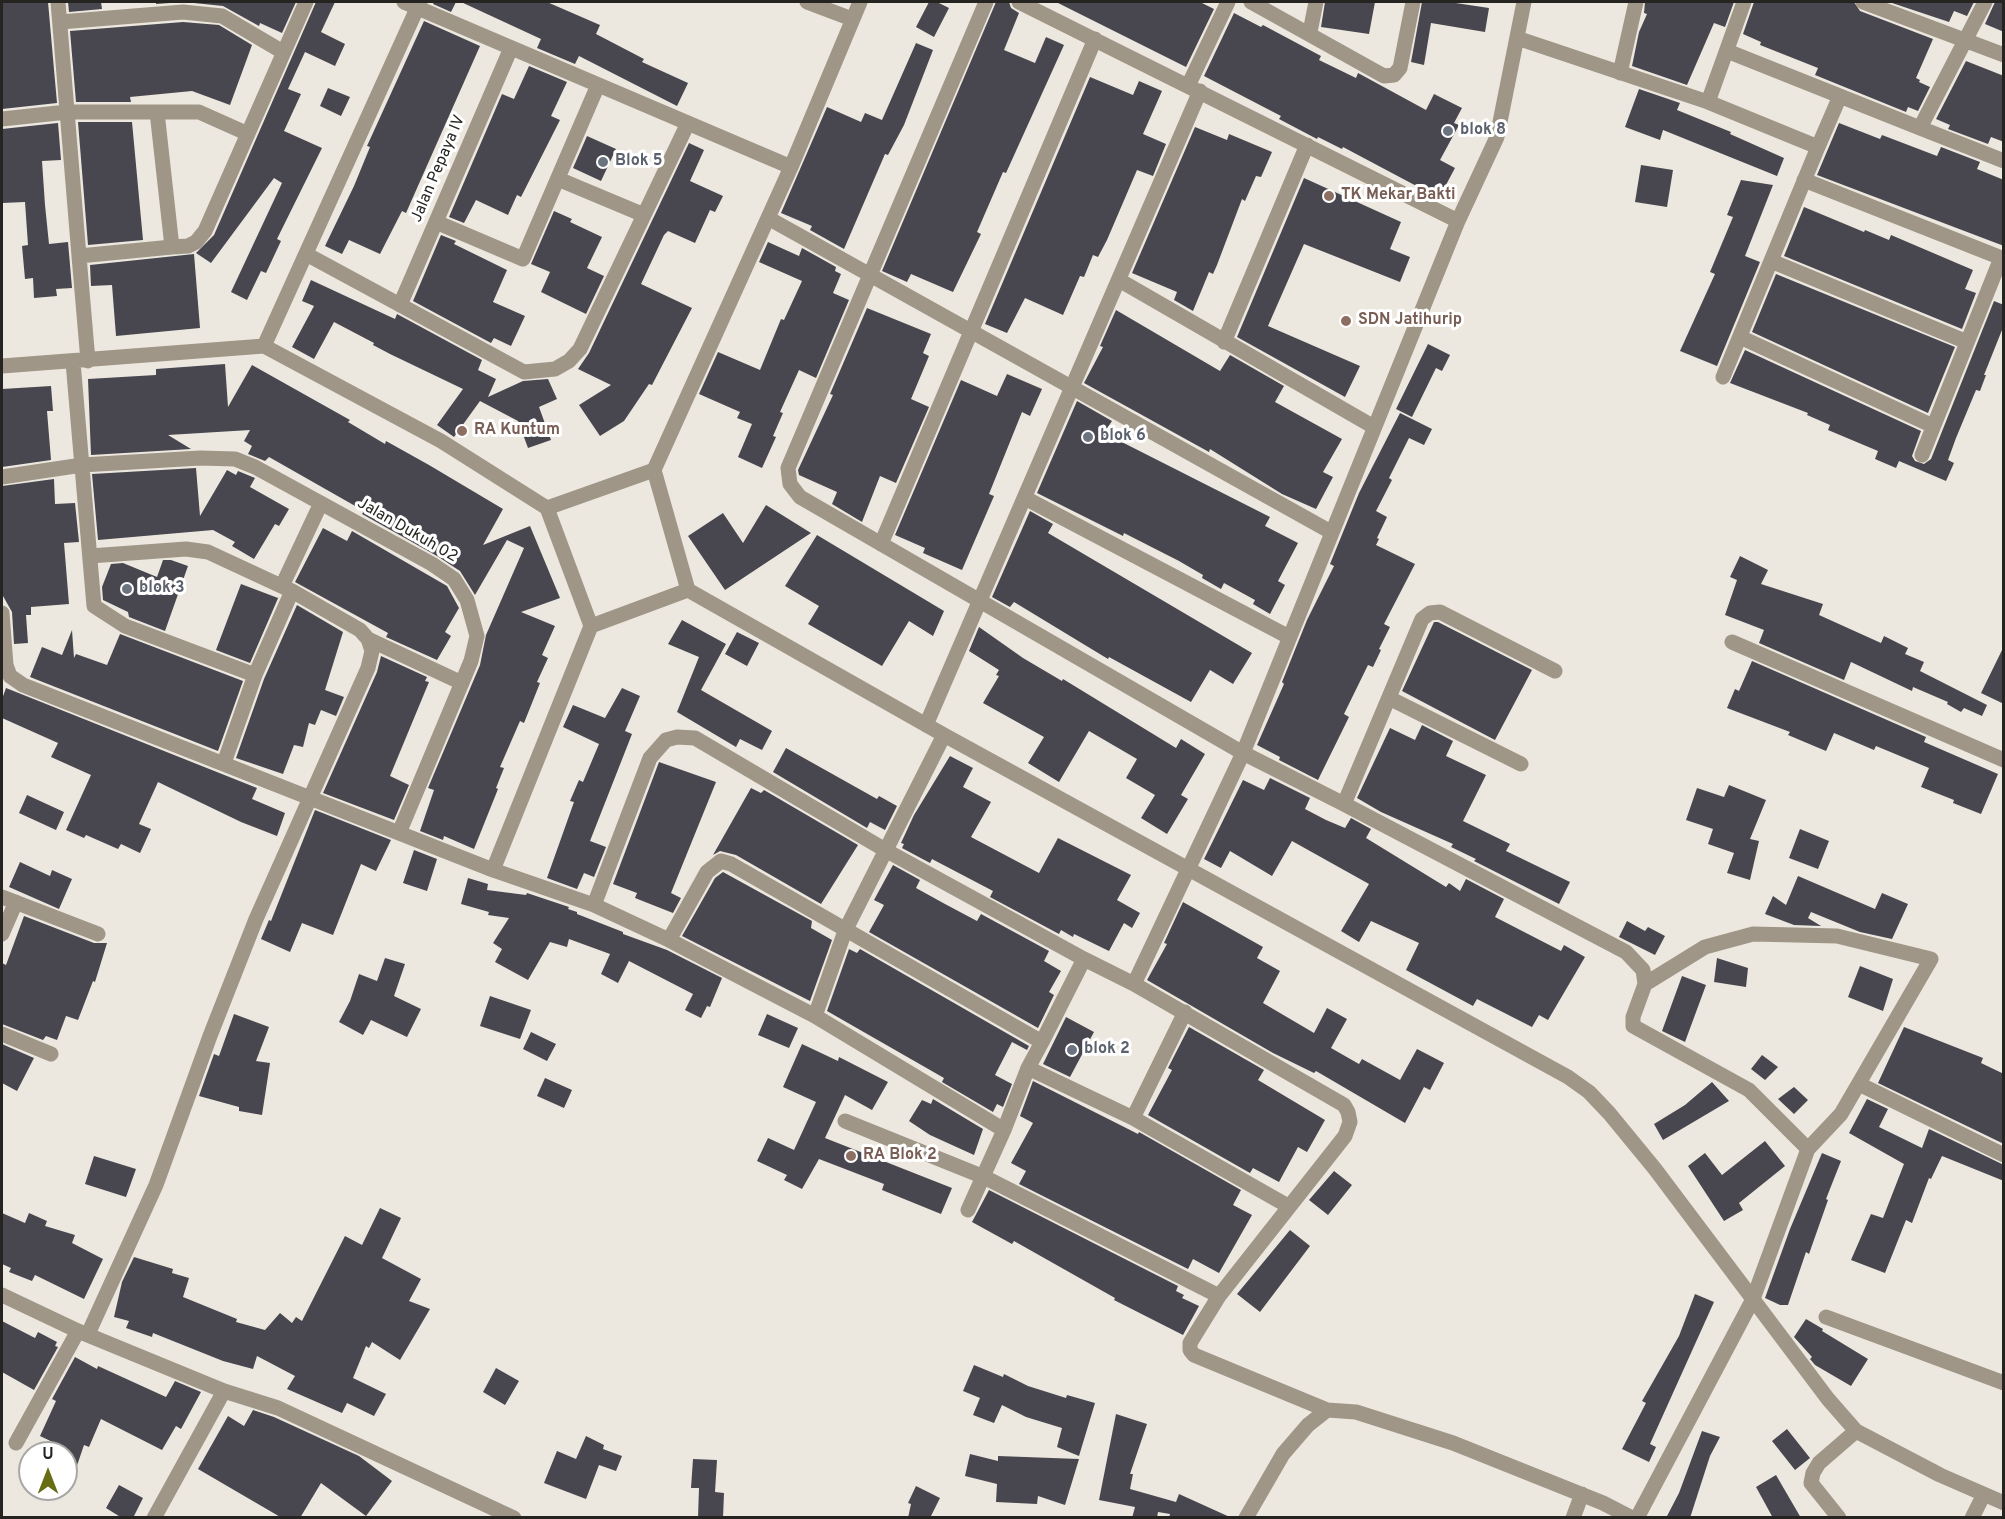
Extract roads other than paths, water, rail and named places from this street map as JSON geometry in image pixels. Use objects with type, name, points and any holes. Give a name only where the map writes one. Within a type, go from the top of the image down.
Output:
[{"type":"street","points":[[58,2],[79,256],[82,465],[94,606],[101,613],[125,626],[255,675]]},
{"type":"street","points":[[79,256],[188,246],[196,242],[205,231],[306,2]]},
{"type":"street","points":[[807,2],[852,19]]},
{"type":"street","points":[[860,2],[768,218],[654,470],[688,590],[944,735],[1568,1077],[1589,1092],[1655,1169],[1828,1399],[1857,1431],[1983,1496],[2004,1503]]},
{"type":"street","points":[[986,2],[788,468],[790,484],[800,497],[1243,753],[1626,952],[1643,970],[1645,984],[1633,1017],[1633,1026],[1749,1090],[1808,1149]]},
{"type":"street","points":[[1019,2],[1458,221]]},
{"type":"street","points":[[926,725],[1119,280],[1228,2]]},
{"type":"street","points":[[1251,2],[1311,32],[1384,76],[1394,75],[1400,68],[1413,2]]},
{"type":"street","points":[[1311,32],[1316,2]]},
{"type":"street","points":[[1134,984],[1243,753],[1458,221],[1497,137],[1524,2]]},
{"type":"street","points":[[1620,73],[1636,2]]},
{"type":"street","points":[[1708,102],[1744,2]]},
{"type":"street","points":[[1863,2],[2004,55]]},
{"type":"street","points":[[1920,128],[1985,2]]},
{"type":"street","points":[[264,346],[414,4],[790,167]]},
{"type":"street","points":[[60,22],[183,12],[222,16],[283,52]]},
{"type":"street","points":[[1516,38],[1708,102],[1818,147]]},
{"type":"street","points":[[881,544],[1095,39]]},
{"type":"street","name":"Jalan Pepaya IV","points":[[399,305],[511,48]]},
{"type":"street","points":[[1727,51],[2004,160]]},
{"type":"street","points":[[436,222],[524,259],[598,85]]},
{"type":"street","points":[[1723,377],[1840,96]]},
{"type":"street","points":[[2,119],[67,112],[199,112],[246,134]]},
{"type":"street","points":[[157,112],[172,247]]},
{"type":"street","points":[[306,254],[524,372],[555,369],[569,361],[580,349],[688,123]]},
{"type":"street","points":[[1224,342],[1306,145]]},
{"type":"street","points":[[558,179],[644,215]]},
{"type":"street","points":[[1804,180],[2002,259],[1922,455]]},
{"type":"street","points":[[768,218],[1331,532]]},
{"type":"street","points":[[1771,261],[1967,342]]},
{"type":"street","points":[[1119,280],[1374,427]]},
{"type":"street","points":[[1740,337],[1933,426]]},
{"type":"street","points":[[2,366],[264,346],[441,441],[547,508],[591,626],[494,870]]},
{"type":"street","name":"Jalan Dukuh 02","points":[[2,477],[82,465],[200,458],[235,459],[255,467],[321,503],[432,564],[454,579],[467,600],[477,636],[462,683],[399,833]]},
{"type":"street","points":[[547,508],[654,470]]},
{"type":"street","points":[[1025,498],[1289,637]]},
{"type":"street","points":[[224,763],[321,503]]},
{"type":"street","points":[[90,556],[186,549],[208,552],[287,589],[346,621],[368,639],[462,683]]},
{"type":"street","points":[[591,626],[688,590]]},
{"type":"street","points":[[1344,804],[1422,619],[1430,613],[1440,612],[1556,671]]},
{"type":"street","points":[[2,613],[6,665],[10,676],[24,685],[494,870],[594,905],[669,940],[815,1016],[1004,1130]]},
{"type":"street","points":[[16,1443],[83,1332],[156,1185],[210,1036],[256,920],[368,668],[372,651],[368,639]]},
{"type":"street","points":[[1732,642],[2004,760]]},
{"type":"street","points":[[1389,698],[1521,764]]},
{"type":"street","points":[[815,1016],[845,931],[944,735]]},
{"type":"street","points":[[594,905],[650,758],[666,740],[677,736],[695,738],[887,851],[1185,1012],[1344,1105],[1350,1122],[1346,1136],[1288,1206],[1219,1296],[1191,1343],[1194,1355],[1327,1410],[1356,1413],[1453,1443],[1582,1494],[1632,1518]]},
{"type":"street","points":[[669,940],[707,872],[721,861],[731,864],[1042,1042]]},
{"type":"street","points":[[2,934],[9,899],[99,934]]},
{"type":"street","points":[[1637,1518],[1753,1299],[1808,1149],[1842,1114],[1931,959],[1837,936],[1753,934],[1705,947],[1645,984]]},
{"type":"street","points":[[968,1210],[1004,1130],[1028,1068],[1084,959]]},
{"type":"street","points":[[1133,1118],[1185,1012]]},
{"type":"street","points":[[2,1034],[51,1054]]},
{"type":"street","points":[[1028,1068],[1133,1118],[1288,1206]]},
{"type":"street","points":[[1859,1084],[2004,1155]]},
{"type":"street","points":[[845,1121],[984,1177],[1219,1296]]},
{"type":"street","points":[[2,1295],[83,1332],[224,1391],[278,1408],[514,1518]]},
{"type":"street","points":[[1827,1317],[2004,1383]]},
{"type":"street","points":[[154,1518],[224,1391]]},
{"type":"street","points":[[1246,1518],[1283,1454],[1308,1425],[1327,1410]]},
{"type":"street","points":[[1839,1518],[1812,1482],[1813,1473],[1819,1462],[1857,1431]]},
{"type":"street","points":[[1573,1518],[1582,1494]]},
{"type":"street","points":[[1972,1518],[1983,1496]]},
{"type":"place","name":"blok 8","points":[[1448,131]]},
{"type":"place","name":"Blok 5","points":[[603,162]]},
{"type":"place","name":"TK Mekar Bakti","points":[[1329,196]]},
{"type":"place","name":"SDN Jatihurip","points":[[1346,321]]},
{"type":"place","name":"RA Kuntum","points":[[462,431]]},
{"type":"place","name":"blok 6","points":[[1088,437]]},
{"type":"place","name":"blok 3","points":[[127,589]]},
{"type":"place","name":"blok 2","points":[[1072,1050]]},
{"type":"place","name":"RA Blok 2","points":[[851,1156]]}]
